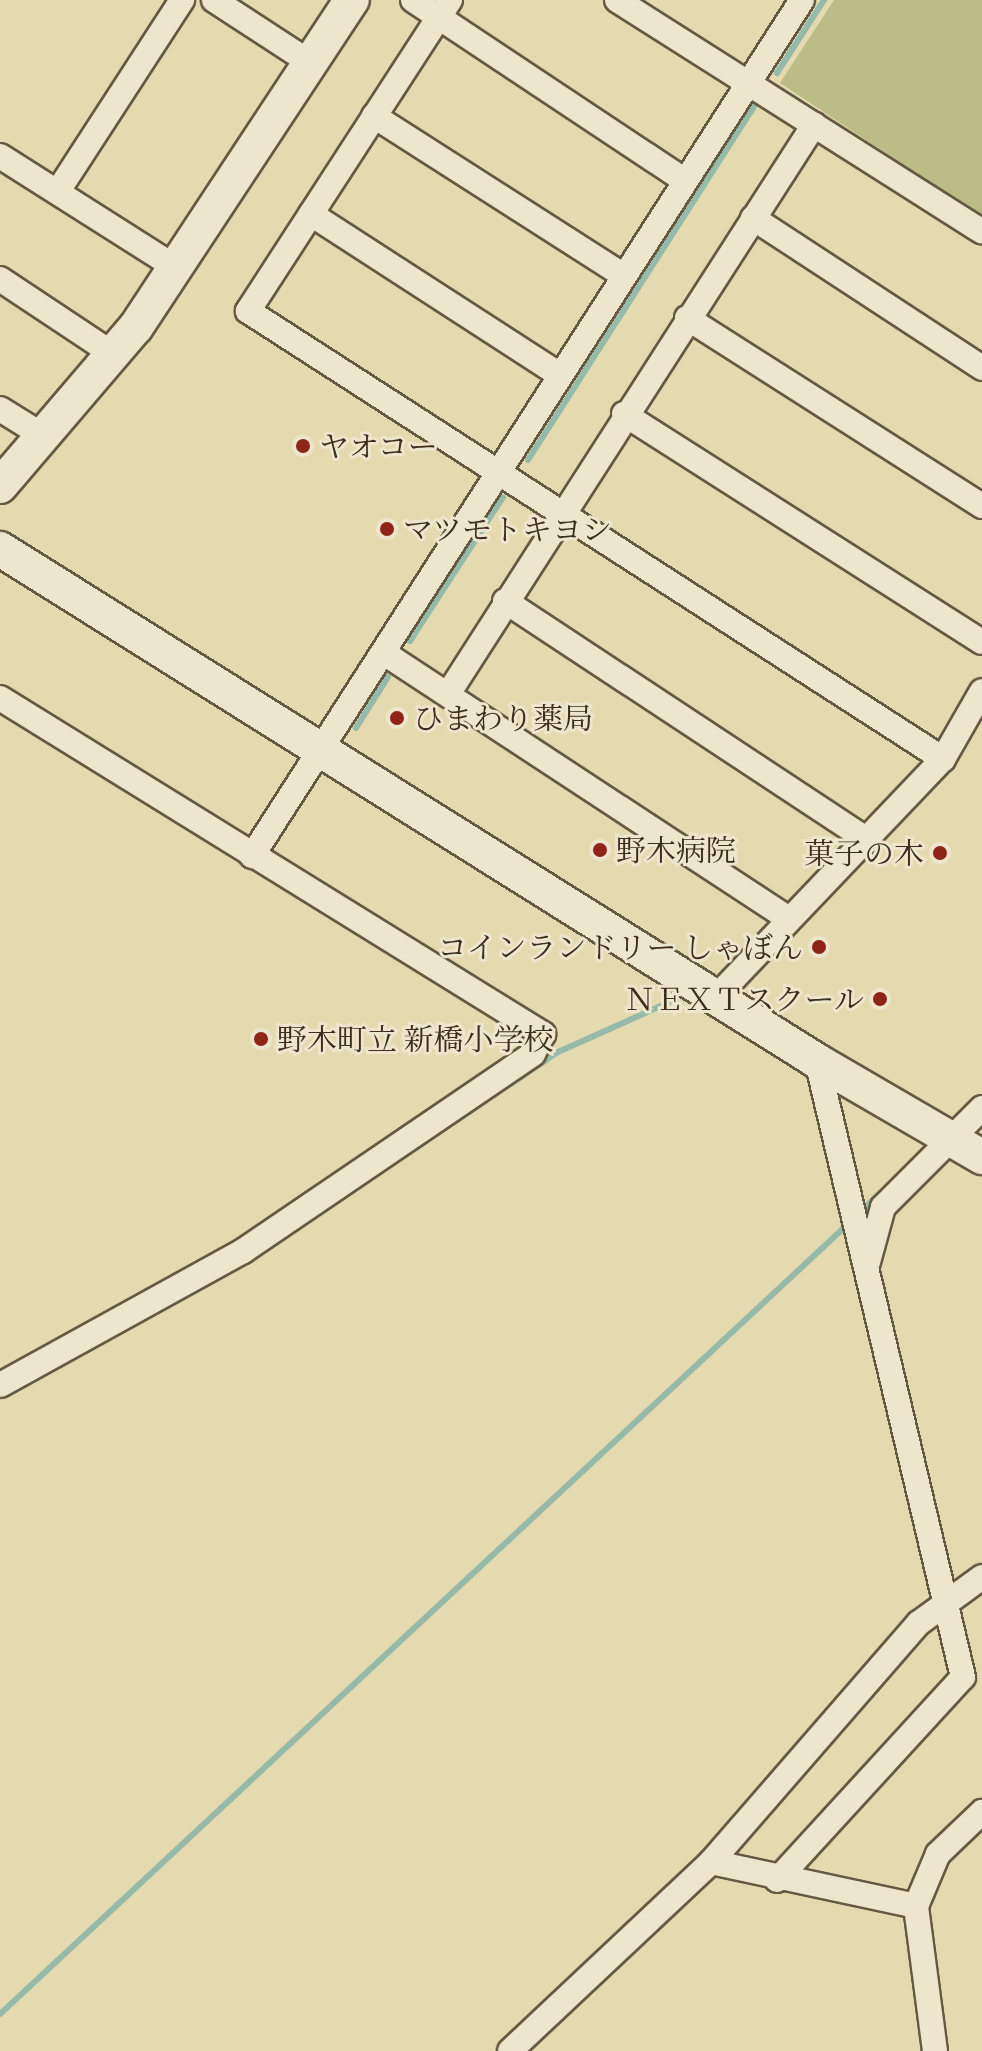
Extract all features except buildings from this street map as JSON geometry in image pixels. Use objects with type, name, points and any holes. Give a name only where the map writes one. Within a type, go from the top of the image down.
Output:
[{"type":"street","points":[[58,191],[182,0]]},
{"type":"street","points":[[214,0],[309,62]]},
{"type":"street","points":[[0,486],[113,354],[175,267],[352,0]]},
{"type":"street","points":[[413,0],[445,8],[685,181]]},
{"type":"street","points":[[617,0],[982,232]]},
{"type":"street","points":[[252,856],[387,655],[502,474],[560,375],[800,1]]},
{"type":"street","points":[[445,8],[248,311],[943,759]]},
{"type":"street","points":[[374,116],[624,276]]},
{"type":"street","points":[[448,694],[624,414],[814,125]]},
{"type":"street","points":[[0,156],[175,267]]},
{"type":"street","points":[[311,214],[560,375]]},
{"type":"street","points":[[753,218],[982,368]]},
{"type":"street","points":[[0,279],[113,354]]},
{"type":"street","points":[[687,318],[982,506]]},
{"type":"street","points":[[0,409],[42,435]]},
{"type":"street","points":[[624,414],[982,642]]},
{"type":"street","points":[[0,549],[718,995],[817,1061],[982,1157]]},
{"type":"street","points":[[505,601],[868,840]]},
{"type":"street","points":[[387,655],[789,919]]},
{"type":"street","points":[[718,995],[943,759],[982,691]]},
{"type":"street","points":[[0,698],[543,1034],[540,1045],[243,1251],[0,1385]]},
{"type":"street","points":[[777,1880],[972,1678],[817,1061]]},
{"type":"street","points":[[867,1266],[883,1207],[949,1136],[982,1108]]},
{"type":"street","points":[[510,2051],[711,1862],[949,1596],[982,1577]]},
{"type":"street","points":[[935,2051],[916,1906],[938,1854],[982,1812]]},
{"type":"street","points":[[711,1862],[777,1880],[916,1906]]},
{"type":"green space","points":[[834,0],[982,0],[982,217],[780,83]]},
{"type":"waterway","points":[[777,73],[824,0]]},
{"type":"waterway","points":[[528,460],[754,106]]},
{"type":"waterway","points":[[410,641],[503,497]]},
{"type":"waterway","points":[[356,728],[388,677]]},
{"type":"waterway","points":[[414,1149],[558,1052],[670,1002]]},
{"type":"waterway","points":[[859,1213],[877,1196]]},
{"type":"waterway","points":[[0,2014],[848,1224]]},
{"type":"place","name":"ヤオコー","points":[[303,446]]},
{"type":"place","name":"マツモトキヨシ","points":[[387,529]]},
{"type":"place","name":"ひまわり薬局","points":[[397,718]]},
{"type":"place","name":"野木病院","points":[[600,850]]},
{"type":"place","name":"菓子の木","points":[[940,853]]},
{"type":"place","name":"コインランドリー しゃぼん","points":[[819,947]]},
{"type":"place","name":"ＮＥＸＴスクール","points":[[880,999]]},
{"type":"place","name":"野木町立 新橋小学校","points":[[261,1039]]}]
